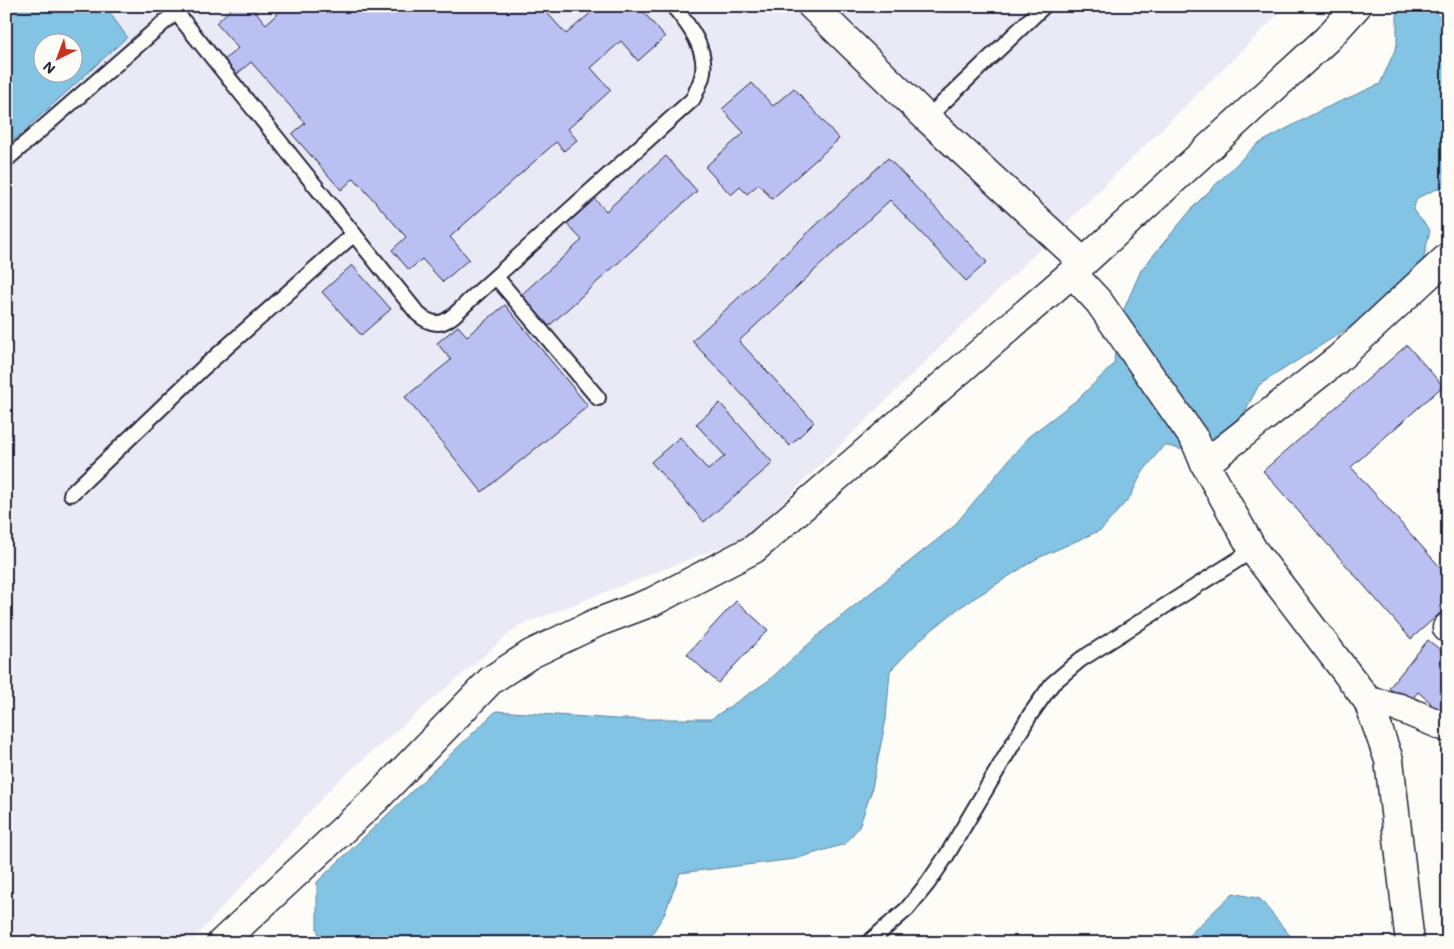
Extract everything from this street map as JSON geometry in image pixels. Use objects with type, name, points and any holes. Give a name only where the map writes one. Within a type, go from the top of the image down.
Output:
[{"type":"street","points":[[812,6],[1078,267],[1098,302],[1195,440],[1205,464],[1253,550],[1368,701],[1388,760],[1410,943]]},
{"type":"street","points":[[221,943],[375,800],[491,680],[531,654],[596,623],[652,602],[754,549],[1078,267],[1326,39],[1358,6]]},
{"type":"street","points":[[1205,464],[1338,359],[1448,257]]},
{"type":"street","points":[[1368,701],[1400,708],[1448,728]]},
{"type":"lane","points":[[6,160],[174,9],[418,314],[435,324],[444,322],[693,99],[702,75],[702,55],[695,37],[673,6]]},
{"type":"lane","points":[[927,118],[1044,6]]},
{"type":"lane","points":[[72,494],[202,368],[354,234]]},
{"type":"lane","points":[[496,277],[598,398]]},
{"type":"lane","points":[[868,943],[907,909],[928,884],[1030,716],[1052,684],[1080,660],[1253,550]]},
{"type":"shaded area","points":[[6,6],[1287,6],[747,537],[518,626],[336,783],[190,943],[6,943]]},
{"type":"water","points":[[6,6],[105,6],[127,37],[82,78],[82,32],[32,32],[32,82],[78,82],[6,147]]},
{"type":"water","points":[[1397,6],[1427,6],[1448,24],[1448,184],[1417,198],[1413,210],[1430,230],[1423,261],[1367,316],[1259,385],[1235,430],[1208,449],[1187,451],[1164,445],[1142,473],[1130,497],[1101,530],[1036,559],[959,608],[922,638],[890,671],[886,719],[871,793],[859,827],[845,844],[795,859],[680,873],[664,915],[646,943],[322,943],[317,929],[317,882],[496,711],[616,719],[711,719],[768,681],[824,630],[953,527],[1028,437],[1078,399],[1114,364],[1117,325],[1141,270],[1196,204],[1256,145],[1321,110],[1380,84],[1397,45]]},
{"type":"water","points":[[1233,893],[1260,899],[1296,943],[1181,943]]},
{"type":"building","points":[[234,6],[251,6],[266,24],[286,6],[541,6],[566,34],[594,10],[591,6],[638,6],[665,37],[638,61],[621,41],[591,68],[611,90],[568,129],[577,140],[564,151],[556,142],[450,237],[469,259],[443,282],[422,259],[409,270],[392,250],[406,237],[354,178],[341,190],[292,134],[305,123],[251,62],[236,75],[223,61],[238,48],[216,23]]},
{"type":"building","points":[[752,83],[773,106],[794,88],[839,139],[772,199],[759,184],[747,194],[740,187],[731,195],[705,167],[744,133],[722,109]]},
{"type":"building","points":[[666,156],[697,191],[549,326],[521,295],[582,240],[565,222],[593,197],[606,211]]},
{"type":"building","points":[[888,158],[987,262],[966,281],[890,200],[739,341],[814,422],[790,446],[692,341]]},
{"type":"building","points":[[352,265],[391,309],[361,335],[322,292]]},
{"type":"building","points":[[505,305],[588,406],[482,492],[405,397],[451,360],[437,343],[458,326],[467,336]]},
{"type":"building","points":[[1407,345],[1443,386],[1351,467],[1448,576],[1448,606],[1411,639],[1263,471]]},
{"type":"building","points":[[720,403],[773,463],[704,522],[651,462],[680,437],[708,470],[725,456],[696,424]]},
{"type":"building","points":[[736,601],[768,630],[718,683],[687,654]]},
{"type":"building","points":[[1428,640],[1448,656],[1448,720],[1425,710],[1431,703],[1418,692],[1408,704],[1389,688]]}]
